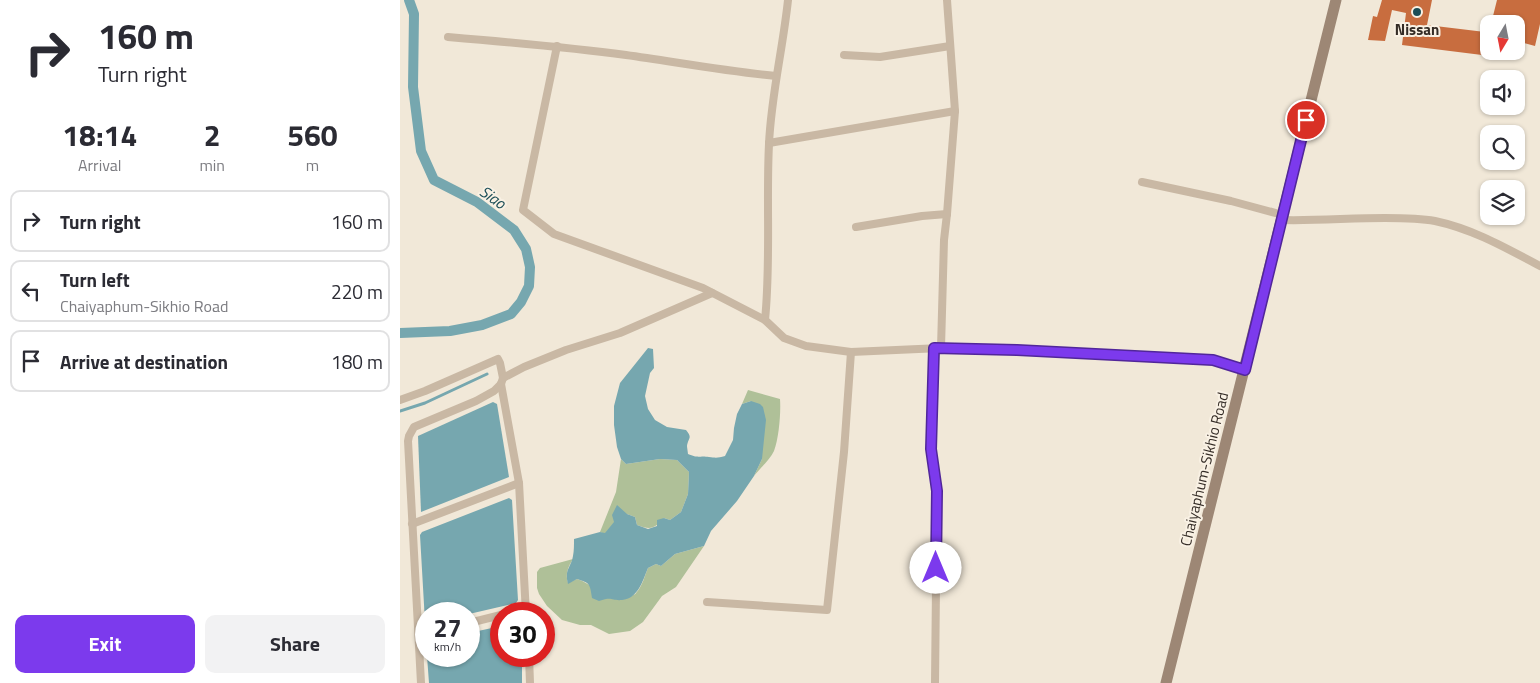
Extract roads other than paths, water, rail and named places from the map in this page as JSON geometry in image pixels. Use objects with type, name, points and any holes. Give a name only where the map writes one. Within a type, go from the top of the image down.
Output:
[{"type":"main road","name":"Chaiyaphum-Sikhio Road","points":[[1166,683],[1336,0]]},
{"type":"street","points":[[765,320],[768,288],[769,143],[776,76],[788,0]]},
{"type":"street","points":[[935,683],[937,491],[931,449],[944,240],[948,214],[955,111],[947,0]]},
{"type":"street","points":[[448,37],[557,46],[734,72],[776,76]]},
{"type":"street","points":[[557,46],[523,210],[554,234],[626,259],[712,293],[765,320],[784,338],[806,346],[851,352],[937,348],[1213,360],[1245,370]]},
{"type":"street","points":[[844,55],[880,57],[950,46]]},
{"type":"street","points":[[769,143],[955,111]]},
{"type":"street","points":[[1142,182],[1231,201],[1282,217],[1307,221],[1405,218],[1434,221],[1493,240],[1540,266]]},
{"type":"street","points":[[856,227],[922,216],[948,214]]},
{"type":"street","points":[[419,602],[412,524],[408,441],[414,427],[476,401],[494,391],[502,378],[524,367],[566,350],[620,333],[712,293]]},
{"type":"street","points":[[706,602],[827,610],[844,452],[851,352]]},
{"type":"street","points":[[400,400],[498,359],[519,483],[526,602]]},
{"type":"street","points":[[412,524],[519,483]]},
{"type":"street","points":[[420,683],[421,667]]},
{"type":"street","points":[[529,667],[530,683]]},
{"type":"water","points":[[648,348],[653,349],[654,368],[650,373],[645,396],[648,409],[655,420],[667,427],[686,430],[690,436],[687,446],[688,454],[697,457],[715,458],[725,456],[733,440],[737,414],[742,404],[751,401],[763,407],[766,420],[762,459],[754,476],[737,501],[711,531],[704,546],[675,554],[661,566],[656,564],[648,568],[636,593],[628,599],[599,601],[592,598],[590,587],[585,582],[577,579],[568,584],[567,572],[573,556],[574,539],[600,532],[605,533],[614,522],[612,515],[617,505],[627,514],[635,517],[637,525],[648,529],[657,526],[657,520],[664,518],[670,520],[681,512],[688,494],[689,472],[677,460],[660,459],[626,464],[621,459],[617,447],[614,406],[620,383]]},
{"type":"water","points":[[493,402],[497,404],[509,477],[421,512],[418,436]]},
{"type":"water","points":[[509,498],[512,500],[517,602],[490,602],[490,609],[480,611],[480,602],[424,602],[420,535],[422,532]]},
{"type":"water","points":[[490,628],[490,667],[522,667],[522,683],[429,683],[428,667],[480,667],[480,631]]},
{"type":"waterway","name":"Siao","points":[[400,333],[450,331],[482,325],[511,314],[521,302],[529,286],[530,267],[526,249],[514,230],[477,202],[434,180],[421,151],[413,87],[414,14],[409,0]]},
{"type":"waterway","points":[[400,411],[425,403],[487,374]]},
{"type":"place","name":"Nissan","points":[[1417,12]]}]
